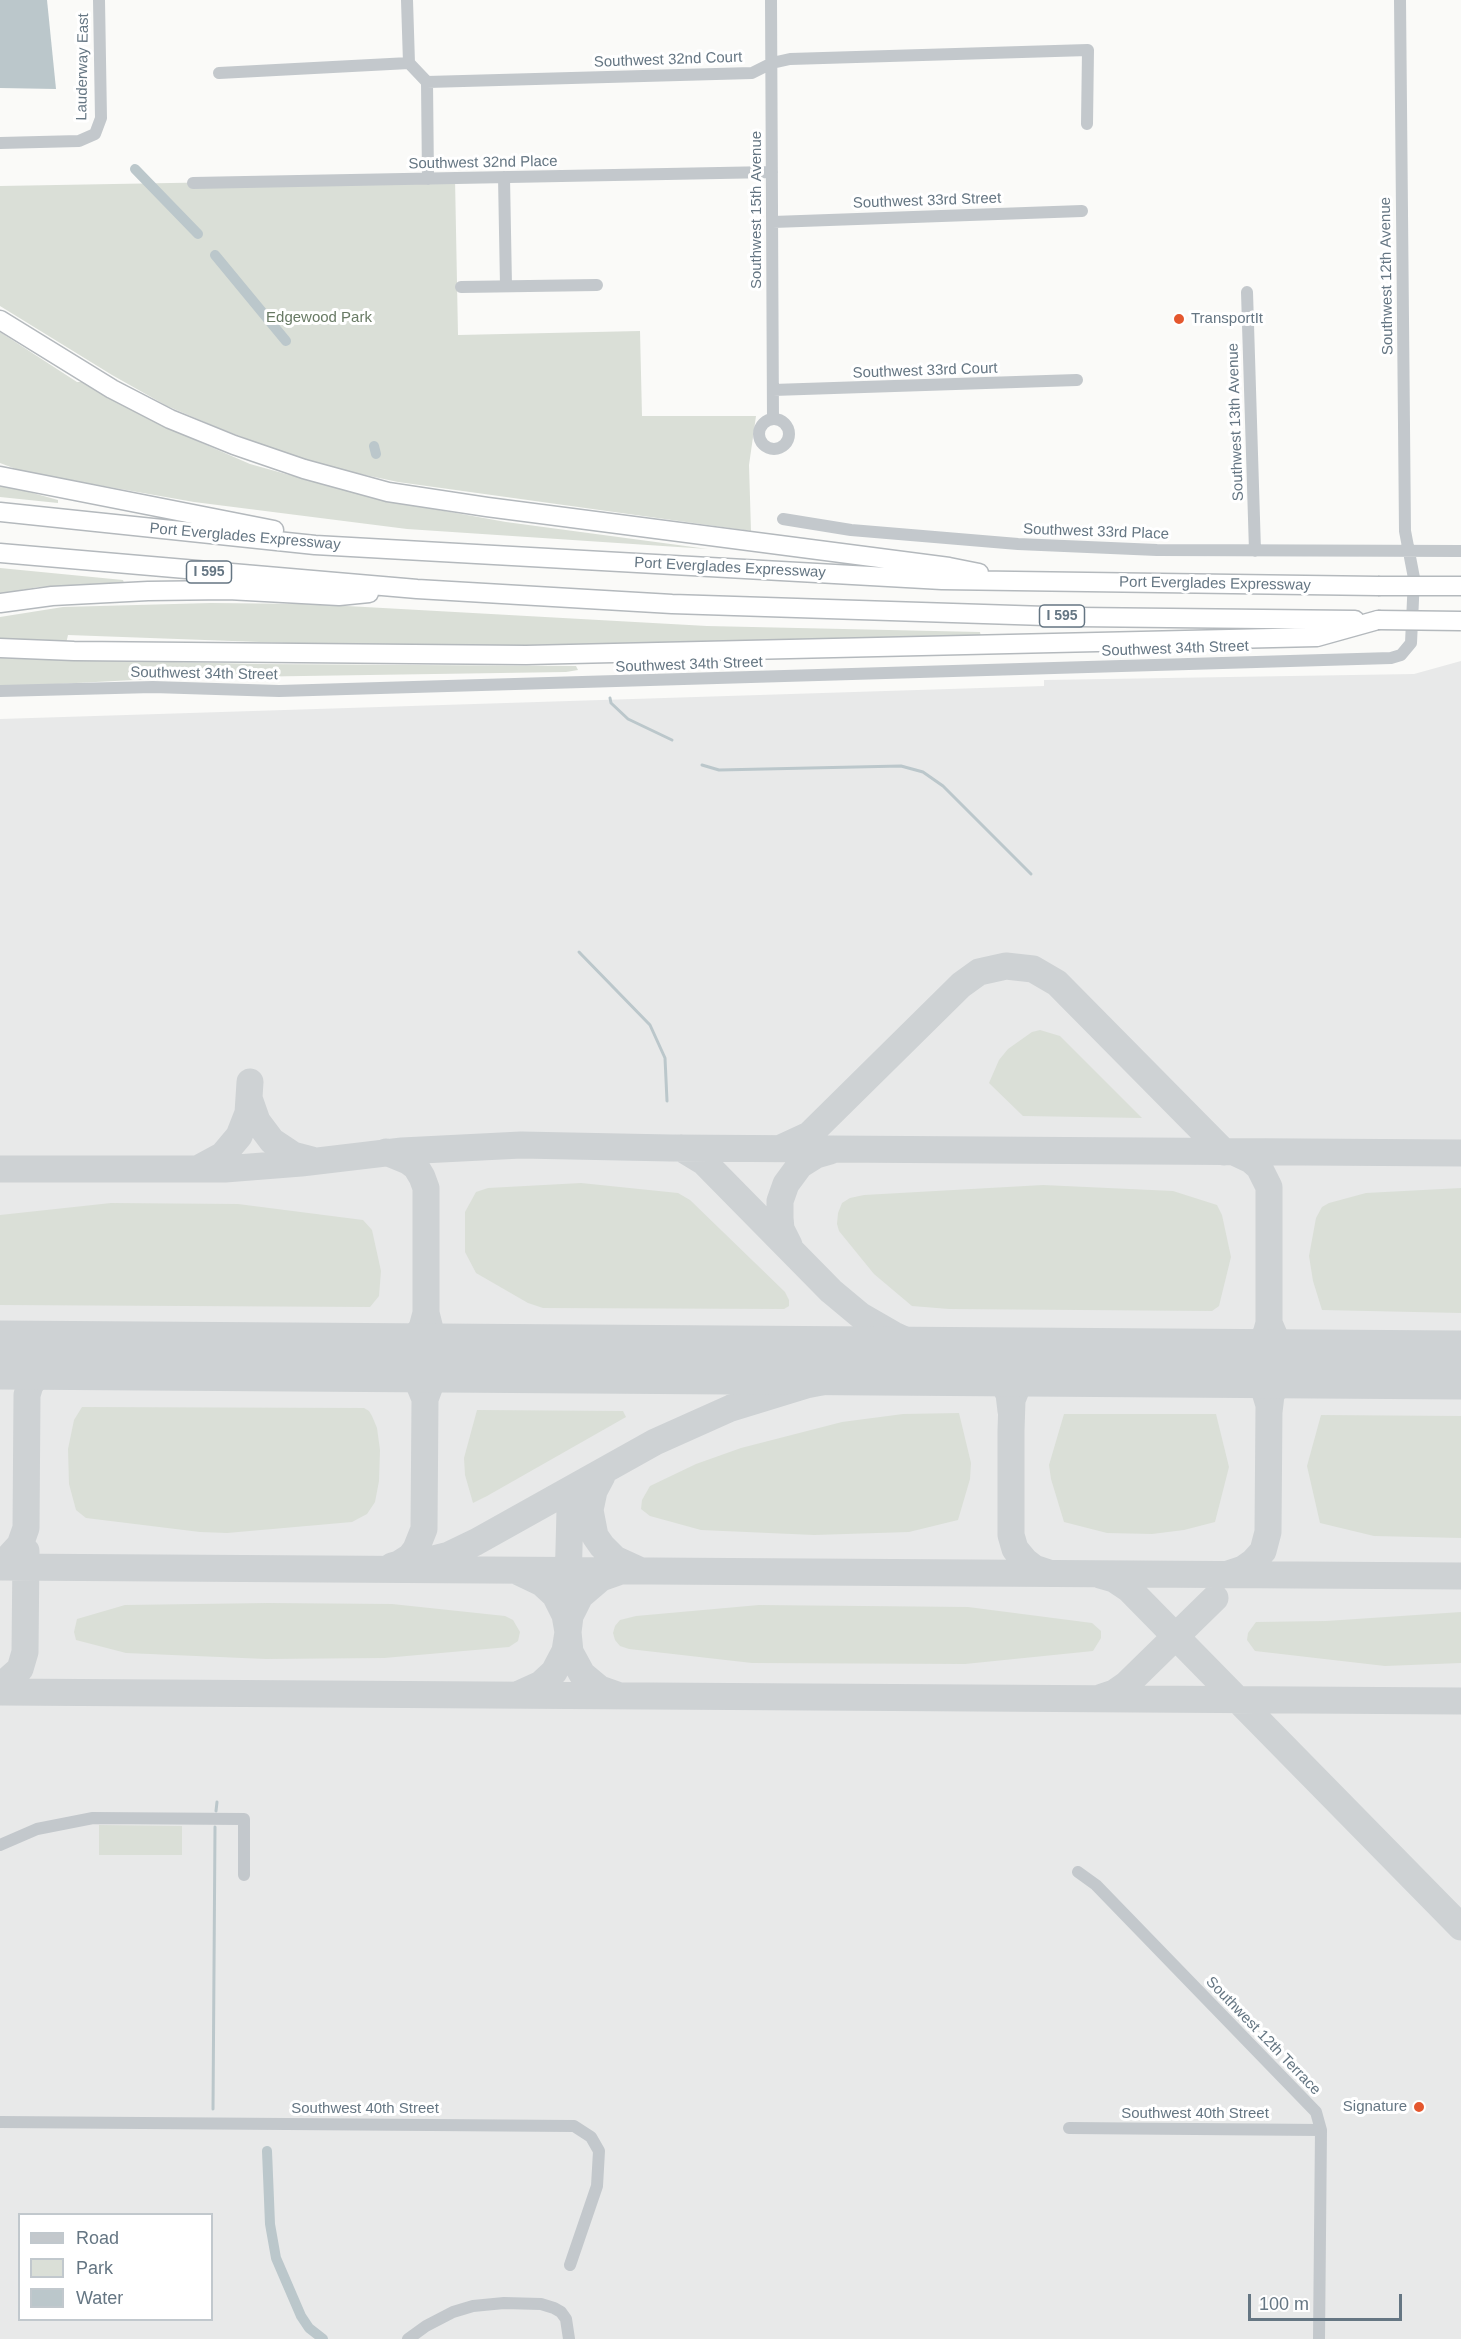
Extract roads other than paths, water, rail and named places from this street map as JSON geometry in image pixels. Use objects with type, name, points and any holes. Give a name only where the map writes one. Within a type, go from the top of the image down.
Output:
[{"type":"highway","points":[[0,320],[112,389],[170,419],[234,446],[304,469],[388,492],[546,515],[949,567],[1019,582]]},
{"type":"highway","points":[[0,476],[284,532],[315,545]]},
{"type":"highway","name":"Port Everglades Expressway","points":[[0,512],[315,545],[931,580],[1461,585]]},
{"type":"highway","name":"I 595","points":[[0,553],[417,589],[672,604],[1176,618],[1461,621]]},
{"type":"highway","points":[[0,603],[52,596],[138,591],[228,590],[339,596],[417,589]]},
{"type":"highway","points":[[0,648],[74,651],[526,655],[933,647],[1317,637],[1378,620]]},
{"type":"street","name":"Lauderway East","points":[[0,143],[79,141],[95,134],[101,118],[99,0]]},
{"type":"street","points":[[407,0],[409,63],[427,82],[429,179]]},
{"type":"street","name":"Southwest 15th Avenue","points":[[771,0],[773,419]]},
{"type":"street","name":"Southwest 12th Avenue","points":[[1400,0],[1404,524],[1409,551]]},
{"type":"street","name":"Southwest 32nd Court","points":[[427,82],[752,73],[772,63],[790,59],[1088,50],[1087,124]]},
{"type":"street","points":[[219,73],[409,63]]},
{"type":"street","name":"Southwest 32nd Place","points":[[194,183],[772,172]]},
{"type":"street","points":[[504,177],[506,286]]},
{"type":"street","name":"Southwest 33rd Street","points":[[773,222],[1082,211]]},
{"type":"street","points":[[461,287],[597,285]]},
{"type":"street","name":"Southwest 13th Avenue","points":[[1247,292],[1255,550]]},
{"type":"street","name":"Southwest 33rd Court","points":[[773,390],[1077,380]]},
{"type":"street","name":"Southwest 33rd Place","points":[[783,519],[851,530],[964,541],[1147,549],[1409,551]]},
{"type":"street","points":[[1409,551],[1461,551]]},
{"type":"street","name":"Southwest 34th Street","points":[[0,691],[153,687],[279,691],[1379,658],[1401,655],[1411,643],[1414,578],[1409,551]]},
{"type":"street","points":[[0,1845],[45,1827],[93,1818],[244,1820],[244,1875]]},
{"type":"street","name":"Southwest 12th Terrace","points":[[1078,1872],[1096,1885],[1316,2112],[1321,2130],[1319,2339]]},
{"type":"street","name":"Southwest 40th Street","points":[[0,2122],[574,2126],[591,2138],[599,2151],[597,2186],[570,2265]]},
{"type":"street","name":"Southwest 40th Street","points":[[1069,2128],[1321,2130]]},
{"type":"street","points":[[408,2339],[434,2321],[473,2306],[533,2303],[561,2312],[568,2324],[569,2339]]},
{"type":"water","points":[[0,0],[47,0],[56,89],[0,88]]},
{"type":"waterway","points":[[135,169],[198,234]]},
{"type":"waterway","points":[[215,255],[286,341]]},
{"type":"waterway","points":[[374,446],[376,454]]},
{"type":"waterway","points":[[610,698],[611,703],[628,719],[672,740]]},
{"type":"waterway","points":[[702,765],[719,770],[901,766],[923,772],[943,786],[1031,874]]},
{"type":"waterway","points":[[579,952],[650,1025],[665,1058],[667,1101]]},
{"type":"waterway","points":[[216,1811],[217,1802]]},
{"type":"waterway","points":[[213,2109],[215,1827]]},
{"type":"waterway","points":[[267,2151],[270,2224],[276,2258],[301,2316],[309,2328],[323,2339]]},
{"type":"place","name":"TransportIt","points":[[1179,319]]},
{"type":"place","name":"Signature","points":[[1419,2107]]},
{"type":"park label","name":"Edgewood Park","points":[[319,318]]}]
